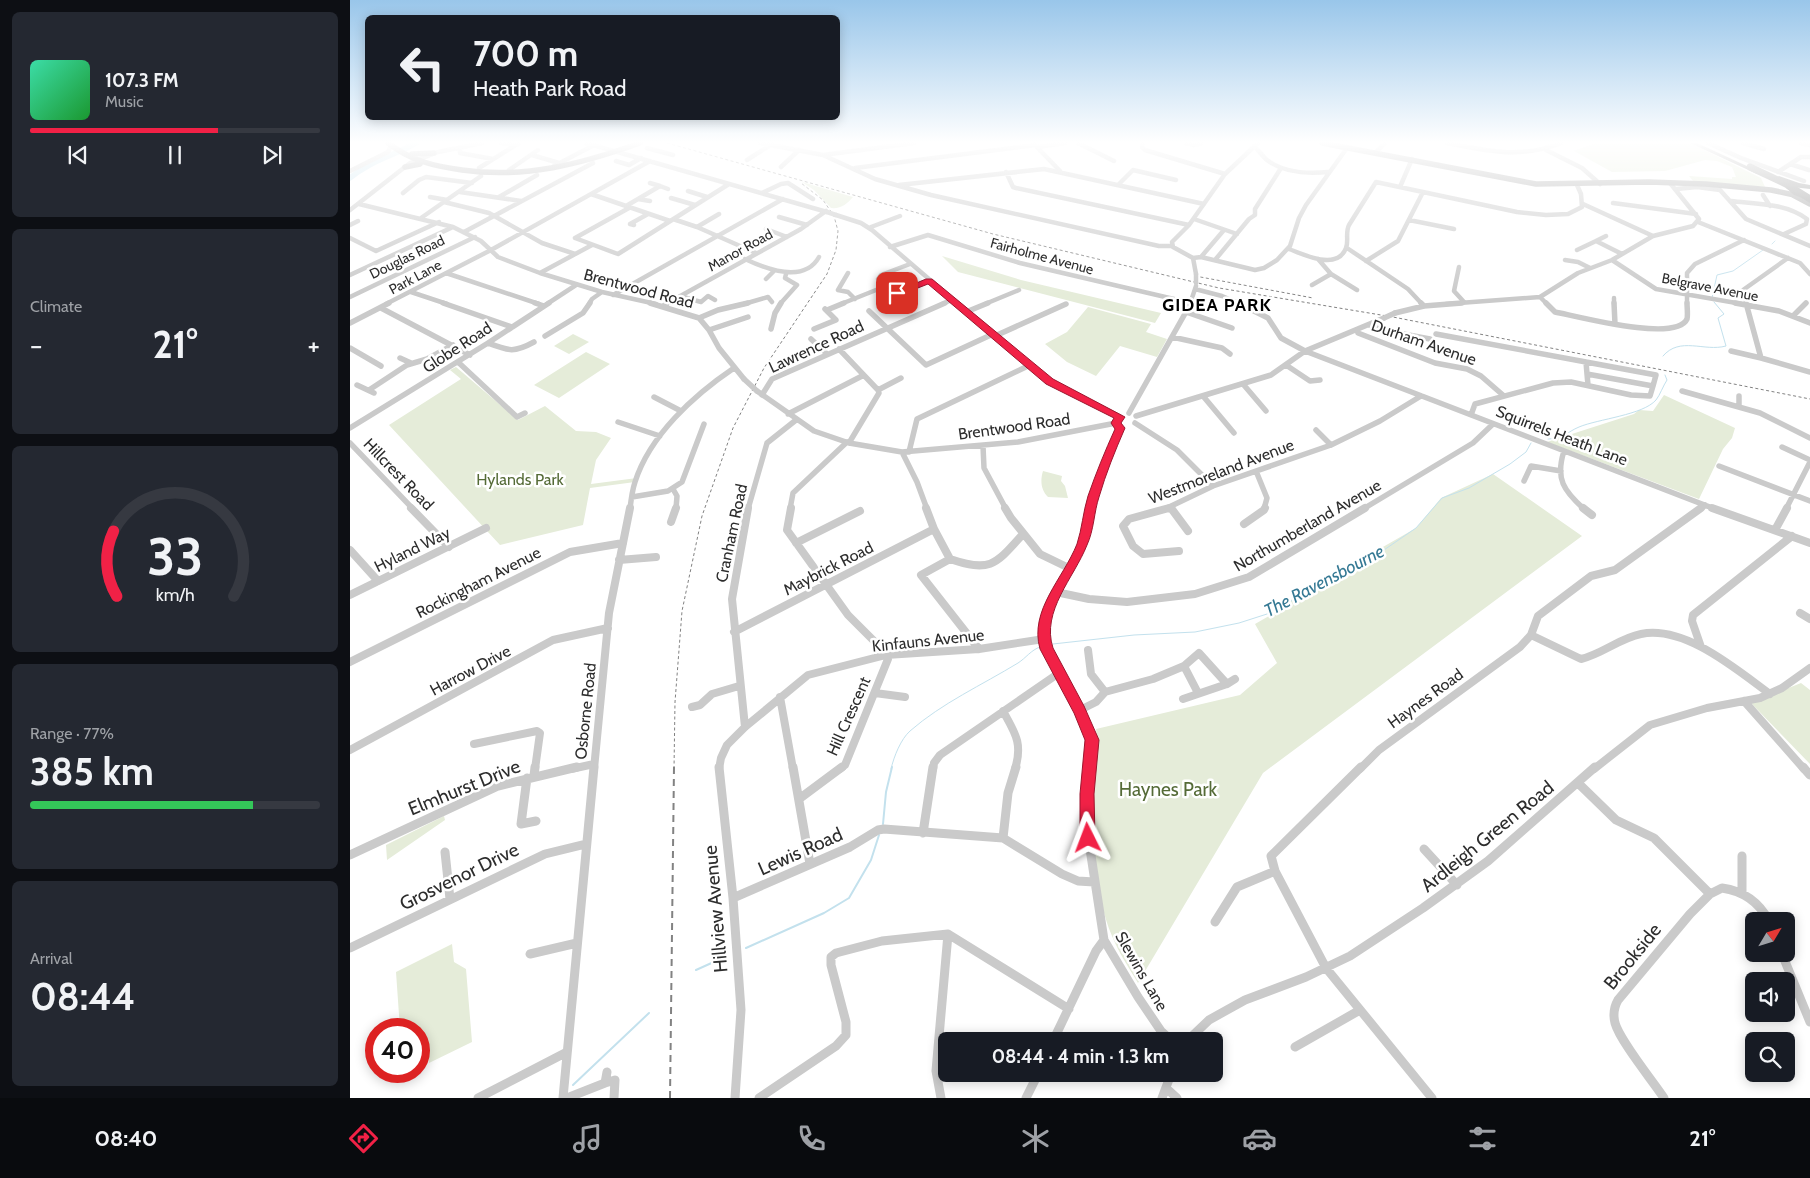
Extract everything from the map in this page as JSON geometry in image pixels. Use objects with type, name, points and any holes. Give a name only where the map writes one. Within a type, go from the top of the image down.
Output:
[{"type":"highway","points":[[1796,194],[1810,201]]},
{"type":"street","points":[[350,210],[371,194]]},
{"type":"street","points":[[421,218],[456,194]]},
{"type":"street","points":[[477,194],[521,201]]},
{"type":"street","points":[[499,197],[504,194]]},
{"type":"street","points":[[464,232],[534,194]]},
{"type":"street","name":"Park Lane","points":[[350,322],[381,308],[491,250],[591,194]]},
{"type":"street","points":[[592,194],[648,214],[697,227],[756,253]]},
{"type":"street","points":[[646,194],[575,238],[618,254],[712,194]]},
{"type":"street","points":[[699,194],[708,197]]},
{"type":"street","points":[[766,194],[862,222],[871,227],[890,248],[1049,381],[1120,417],[1129,413],[1192,303],[1196,286],[1193,258]]},
{"type":"street","points":[[806,194],[813,199]]},
{"type":"street","points":[[936,194],[1153,245],[1172,246],[1193,258],[1201,256],[1259,270],[1275,262],[1288,249],[1300,216],[1314,194]]},
{"type":"street","points":[[1044,194],[1188,226]]},
{"type":"street","points":[[1160,194],[1204,204]]},
{"type":"street","points":[[1172,246],[1172,242],[1188,226],[1211,194]]},
{"type":"street","points":[[1215,260],[1248,219],[1255,215],[1255,209],[1264,194]]},
{"type":"street","points":[[1288,249],[1318,259],[1334,259],[1340,256],[1347,248],[1347,229],[1368,194]]},
{"type":"street","points":[[1366,260],[1396,244],[1423,194]]},
{"type":"street","points":[[1433,194],[1466,202],[1548,216],[1573,213],[1580,209],[1583,204],[1580,194]]},
{"type":"street","points":[[1680,194],[1696,214],[1699,219],[1698,222]]},
{"type":"street","points":[[1725,194],[1746,219],[1810,246]]},
{"type":"street","points":[[1763,195],[1770,206]]},
{"type":"street","points":[[430,198],[494,215],[542,242],[575,254]]},
{"type":"street","points":[[671,198],[695,205]]},
{"type":"street","points":[[638,199],[650,201]]},
{"type":"street","points":[[613,295],[783,199]]},
{"type":"street","points":[[1731,201],[1793,210],[1807,219],[1806,224],[1784,234]]},
{"type":"street","points":[[1613,203],[1696,214]]},
{"type":"street","name":"Brentwood Road","points":[[359,204],[439,222],[453,227],[474,237],[505,261],[540,274],[613,295],[662,306],[699,318],[734,368],[759,393],[814,431],[848,442],[905,452],[983,446],[1123,427]]},
{"type":"street","points":[[1583,204],[1653,236]]},
{"type":"street","name":"Manor Road","points":[[662,306],[827,212]]},
{"type":"street","points":[[630,224],[648,214]]},
{"type":"street","points":[[697,227],[717,216]]},
{"type":"street","points":[[871,227],[900,216]]},
{"type":"street","points":[[779,217],[807,225]]},
{"type":"street","points":[[1194,218],[1237,234]]},
{"type":"street","points":[[1409,220],[1454,229]]},
{"type":"street","points":[[350,225],[358,221]]},
{"type":"street","points":[[350,238],[376,251],[439,222]]},
{"type":"street","points":[[1123,427],[1136,420],[1203,396],[1277,372],[1305,351],[1395,314],[1424,306],[1540,298],[1578,273],[1612,260],[1653,236],[1692,226],[1698,222]]},
{"type":"street","points":[[1698,222],[1800,263],[1809,271]]},
{"type":"street","points":[[350,275],[453,227]]},
{"type":"street","points":[[766,229],[787,236]]},
{"type":"street","points":[[1201,256],[1224,230]]},
{"type":"street","name":"Fairholme Avenue","points":[[890,248],[928,235],[1038,268],[1192,303]]},
{"type":"street","points":[[1577,250],[1606,236]]},
{"type":"street","name":"Douglas Road","points":[[350,297],[474,237]]},
{"type":"street","points":[[1540,298],[1555,312],[1615,324],[1652,330],[1682,324],[1687,318],[1687,273],[1695,264],[1744,240]]},
{"type":"street","points":[[1596,241],[1622,254]]},
{"type":"street","points":[[540,274],[592,245]]},
{"type":"street","points":[[1347,248],[1408,289],[1424,306]]},
{"type":"street","points":[[745,259],[786,274],[813,266],[818,257]]},
{"type":"street","points":[[1760,358],[1745,305],[1743,290],[1788,258]]},
{"type":"street","points":[[1318,259],[1331,274],[1358,290]]},
{"type":"street","points":[[1565,260],[1578,262],[1590,268]]},
{"type":"street","name":"Belgrave Avenue","points":[[1612,260],[1656,289],[1686,296],[1745,305],[1792,316],[1810,323]]},
{"type":"street","points":[[910,264],[881,275],[878,279],[897,293],[929,280]]},
{"type":"street","points":[[1459,267],[1454,291],[1464,302]]},
{"type":"street","points":[[766,279],[774,271]]},
{"type":"street","points":[[446,273],[544,306]]},
{"type":"street","points":[[771,329],[773,316],[778,306],[797,285],[784,278],[786,274]]},
{"type":"street","points":[[848,274],[838,290],[848,292],[855,299]]},
{"type":"street","points":[[1312,285],[1331,274]]},
{"type":"street","name":"Globe Road","points":[[350,428],[470,355],[576,285]]},
{"type":"street","points":[[817,327],[836,320],[825,308],[855,299],[886,286]]},
{"type":"street","name":"Squirrels Heath Lane","points":[[1196,286],[1257,311],[1268,318],[1281,338],[1305,351],[1705,505],[1810,543]]},
{"type":"street","points":[[966,312],[1018,290]]},
{"type":"street","points":[[411,292],[512,327]]},
{"type":"street","points":[[545,336],[583,313],[592,299],[602,292]]},
{"type":"street","points":[[680,296],[701,302],[708,296],[715,300]]},
{"type":"street","points":[[699,318],[718,310],[728,309],[768,297],[772,302]]},
{"type":"street","points":[[1614,298],[1615,324]]},
{"type":"street","name":"Lawrence Road","points":[[759,393],[772,379],[952,300]]},
{"type":"street","points":[[1792,316],[1806,303]]},
{"type":"street","points":[[869,311],[926,365],[1066,304]]},
{"type":"street","points":[[381,308],[470,355]]},
{"type":"street","points":[[1186,312],[1232,328]]},
{"type":"street","points":[[709,330],[748,317]]},
{"type":"street","points":[[1369,324],[1382,330],[1430,339]]},
{"type":"street","name":"Durham Avenue","points":[[1358,333],[1435,363],[1467,369],[1481,376],[1504,396]]},
{"type":"street","points":[[1436,334],[1656,375],[1650,396],[1631,395],[1571,382],[1553,383],[1475,404],[1470,415]]},
{"type":"street","points":[[1172,337],[1222,348],[1230,354]]},
{"type":"street","points":[[811,339],[827,354]]},
{"type":"street","points":[[488,343],[512,352],[518,351],[534,342]]},
{"type":"street","points":[[400,358],[411,363],[419,363],[453,345]]},
{"type":"street","points":[[350,348],[396,373]]},
{"type":"street","points":[[839,349],[879,393],[848,442],[793,493],[787,530],[848,615],[886,655]]},
{"type":"street","points":[[1731,352],[1810,372]]},
{"type":"street","points":[[458,362],[517,416],[525,413]]},
{"type":"street","points":[[1586,362],[1588,386]]},
{"type":"street","points":[[357,385],[372,391],[411,363]]},
{"type":"street","points":[[950,559],[934,529],[905,452],[917,419],[1030,365]]},
{"type":"street","points":[[1286,365],[1308,382],[1320,380]]},
{"type":"street","name":"Osborne Road","points":[[565,1098],[567,1052],[586,844],[608,628],[632,497],[636,481],[660,436],[681,411],[734,368]]},
{"type":"street","points":[[1587,374],[1653,386]]},
{"type":"street","points":[[788,414],[864,375]]},
{"type":"street","points":[[878,390],[900,378]]},
{"type":"street","points":[[1243,384],[1266,411]]},
{"type":"street","points":[[1682,391],[1760,412],[1810,438]]},
{"type":"street","points":[[1203,396],[1234,433]]},
{"type":"street","name":"Westmoreland Avenue","points":[[1179,550],[1145,555],[1137,552],[1123,526],[1129,519],[1171,507],[1213,486],[1330,445],[1380,421],[1422,396]]},
{"type":"street","points":[[1739,396],[1739,406]]},
{"type":"street","points":[[654,397],[681,411]]},
{"type":"street","points":[[1129,413],[1193,462],[1213,486]]},
{"type":"street","name":"Slewins Lane","points":[[1120,417],[1123,427],[1106,458],[1093,498],[1082,544],[1071,569],[1056,592],[1046,616],[1044,639],[1059,673],[1080,710],[1092,740],[1086,823],[1104,940],[1118,967],[1162,1032]]},
{"type":"street","name":"Cranham Road","points":[[745,727],[734,632],[732,587],[746,516],[767,443],[796,420]]},
{"type":"street","points":[[618,422],[660,436]]},
{"type":"street","points":[[632,497],[673,489],[682,482],[704,424]]},
{"type":"street","name":"Northumberland Avenue","points":[[1056,592],[1089,600],[1127,602],[1195,594],[1249,577],[1473,443],[1493,424]]},
{"type":"street","points":[[620,431],[627,425]]},
{"type":"street","points":[[1316,430],[1330,445]]},
{"type":"street","name":"Hillcrest Road","points":[[350,443],[449,547]]},
{"type":"street","points":[[983,446],[984,468],[1011,518],[1040,554],[1071,569]]},
{"type":"street","points":[[1775,530],[1810,461],[1782,447]]},
{"type":"street","points":[[1564,451],[1561,471],[1562,485],[1569,496],[1592,515]]},
{"type":"street","points":[[1524,481],[1531,466],[1561,471]]},
{"type":"street","points":[[1719,466],[1810,501]]},
{"type":"street","points":[[1244,524],[1264,510],[1267,498],[1256,471]]},
{"type":"street","points":[[671,522],[678,498],[677,492],[673,489]]},
{"type":"street","name":"Haynes Road","points":[[1274,871],[1270,856],[1379,750],[1520,647],[1531,634],[1538,616],[1591,576],[1615,570],[1705,505]]},
{"type":"street","points":[[1171,507],[1188,531]]},
{"type":"street","points":[[796,543],[860,511]]},
{"type":"street","name":"Hyland Way","points":[[350,595],[486,528]]},
{"type":"street","name":"Maybrick Road","points":[[734,632],[934,529]]},
{"type":"street","points":[[979,649],[922,578],[922,575],[924,572],[950,559],[982,567],[989,566],[999,560],[1023,534]]},
{"type":"street","points":[[1701,646],[1692,621],[1693,616],[1792,536]]},
{"type":"street","name":"Rockingham Avenue","points":[[350,662],[570,552],[623,543]]},
{"type":"street","points":[[350,550],[378,581]]},
{"type":"street","points":[[619,560],[656,557]]},
{"type":"street","points":[[1800,613],[1810,619]]},
{"type":"street","name":"Harrow Drive","points":[[350,750],[553,640],[608,628]]},
{"type":"street","points":[[1686,640],[1696,632]]},
{"type":"street","points":[[1531,634],[1581,659],[1602,652],[1641,634],[1653,633],[1686,640],[1701,646],[1770,694]]},
{"type":"street","name":"Kinfauns Avenue","points":[[745,727],[808,674],[886,655],[979,649],[1044,639]]},
{"type":"street","points":[[1088,650],[1091,674],[1105,692]]},
{"type":"street","points":[[1080,710],[1096,702],[1105,692],[1153,679],[1184,666],[1199,653],[1227,684]]},
{"type":"street","name":"Hill Crescent","points":[[799,800],[845,765],[888,659],[886,655]]},
{"type":"street","points":[[1184,666],[1198,693]]},
{"type":"street","name":"Ardleigh Green Road","points":[[1196,1032],[1209,1020],[1245,1000],[1326,968],[1362,949],[1457,885],[1608,756],[1650,725],[1699,710],[1770,694],[1810,668]]},
{"type":"street","points":[[1059,673],[937,758],[923,834],[1002,838],[1062,874],[1078,881],[1094,882]]},
{"type":"street","points":[[1182,699],[1227,684],[1235,679]]},
{"type":"street","points":[[692,707],[700,705],[712,694],[740,686]]},
{"type":"street","points":[[875,693],[905,697]]},
{"type":"street","points":[[780,697],[810,864]]},
{"type":"street","points":[[1744,701],[1810,775]]},
{"type":"street","points":[[1002,838],[1008,793],[1018,759],[1019,746],[1003,711]]},
{"type":"street","name":"Hillview Avenue","points":[[735,1098],[741,1010],[733,898],[719,770],[721,758],[727,746],[745,727]]},
{"type":"street","points":[[474,744],[537,731],[540,733],[521,824],[536,821]]},
{"type":"street","name":"Elmhurst Drive","points":[[350,855],[498,786],[594,764]]},
{"type":"street","points":[[1578,783],[1616,820],[1654,838],[1710,894],[1722,888],[1742,893],[1755,902],[1762,912]]},
{"type":"street","name":"Lewis Road","points":[[733,898],[850,847],[881,830],[923,834]]},
{"type":"street","name":"Grosvenor Drive","points":[[350,948],[545,854],[586,844]]},
{"type":"street","points":[[1424,850],[1457,885]]},
{"type":"street","points":[[445,852],[450,900]]},
{"type":"street","points":[[1742,856],[1742,893]]},
{"type":"street","points":[[1216,922],[1237,887],[1274,871],[1326,968],[1432,1098]]},
{"type":"street","name":"Brookside","points":[[1664,1098],[1614,1024],[1614,1007],[1690,914],[1710,894]]},
{"type":"street","points":[[759,1098],[836,1046],[846,1036],[846,1022],[830,964],[831,957],[836,953],[882,941],[948,934],[1068,1009]]},
{"type":"street","points":[[940,1098],[936,1071],[948,934]]},
{"type":"street","points":[[1057,1032],[1096,951],[1104,940]]},
{"type":"street","points":[[530,954],[577,943]]},
{"type":"street","points":[[1785,962],[1810,1022]]},
{"type":"street","points":[[1295,1047],[1360,1010]]},
{"type":"street","points":[[478,1098],[567,1052]]},
{"type":"street","points":[[565,1098],[606,1078],[615,1080],[614,1098]]},
{"type":"street","points":[[1026,1098],[1034,1082]]},
{"type":"street","points":[[1164,1093],[1177,1098]]},
{"type":"green space","points":[[818,194],[844,194],[853,197],[844,206],[831,208]]},
{"type":"green space","points":[[942,256],[1021,280],[1161,313],[1155,323],[958,272]]},
{"type":"green space","points":[[1088,307],[1151,324],[1146,332],[1167,339],[1157,357],[1120,346],[1096,376],[1067,362],[1045,344],[1067,332]]},
{"type":"green space","points":[[573,334],[589,342],[569,354],[554,346]]},
{"type":"green space","points":[[586,352],[610,364],[559,398],[534,385]]},
{"type":"green space","name":"Hylands Park","points":[[456,367],[518,420],[545,406],[576,431],[596,432],[611,438],[596,460],[591,484],[637,478],[635,482],[590,488],[583,525],[500,545],[389,425],[461,379],[450,370]]},
{"type":"green space","points":[[1664,395],[1735,428],[1732,438],[1723,449],[1699,499],[1547,442],[1634,414],[1639,410],[1653,411]]},
{"type":"green space","points":[[1043,471],[1062,476],[1061,481],[1065,486],[1068,498],[1048,497],[1042,485]]},
{"type":"green space","name":"Haynes Park","points":[[1493,474],[1582,536],[1263,773],[1138,983],[1121,954],[1106,920],[1096,868],[1093,788],[1097,746],[1096,729],[1240,695],[1277,663],[1255,624],[1274,613],[1280,606],[1416,528],[1441,498]]},
{"type":"green space","points":[[1801,683],[1810,690],[1810,764],[1751,703]]},
{"type":"green space","points":[[444,816],[445,820],[387,860],[386,845]]},
{"type":"green space","points":[[452,944],[454,962],[466,969],[472,1042],[430,1063],[430,1018],[399,1018],[396,972]]},
{"type":"waterway","name":"The Ravensbourne","points":[[1772,244],[1775,241]]},
{"type":"waterway","name":"The Ravensbourne","points":[[1712,298],[1717,275],[1733,271],[1763,250]]},
{"type":"waterway","name":"The Ravensbourne","points":[[1663,356],[1677,347],[1726,346],[1718,318],[1724,314],[1714,302]]},
{"type":"waterway","name":"The Ravensbourne","points":[[1548,439],[1557,438],[1587,424],[1631,413],[1650,405],[1656,400],[1667,380],[1665,375]]},
{"type":"waterway","name":"The Ravensbourne","points":[[1053,644],[1134,635],[1195,632],[1239,623],[1267,614],[1381,552],[1416,528],[1442,498],[1469,488],[1510,464],[1526,452],[1531,443]]},
{"type":"waterway","name":"The Ravensbourne","points":[[891,769],[898,748],[904,738],[922,721],[1018,663],[1040,647]]},
{"type":"waterway","name":"The Ravensbourne","points":[[883,824],[886,792],[892,767]]},
{"type":"waterway","name":"The Ravensbourne","points":[[746,948],[824,913],[849,898],[871,860],[879,835]]},
{"type":"waterway","name":"The Ravensbourne","points":[[696,970],[727,956]]},
{"type":"waterway","name":"The Ravensbourne","points":[[573,1085],[649,1013]]},
{"type":"railway","points":[[674,769],[675,702],[682,611],[702,516],[733,428],[764,368],[827,274],[836,250],[838,231],[834,216],[823,200],[816,194]]},
{"type":"railway","points":[[851,194],[993,234],[1219,288],[1393,317],[1810,399]]},
{"type":"railway","points":[[1195,276],[1313,298]]},
{"type":"railway","points":[[670,1098],[674,767]]},
{"type":"district","name":"GIDEA PARK","points":[[1217,305]]},
{"type":"route","points":[[897,293],[929,280],[1049,381],[1120,417],[1116,423],[1120,428],[1106,458],[1089,512],[1082,544],[1071,569],[1050,605],[1044,628],[1045,645],[1080,710],[1092,740],[1087,794],[1086,823],[1088,838]]}]
